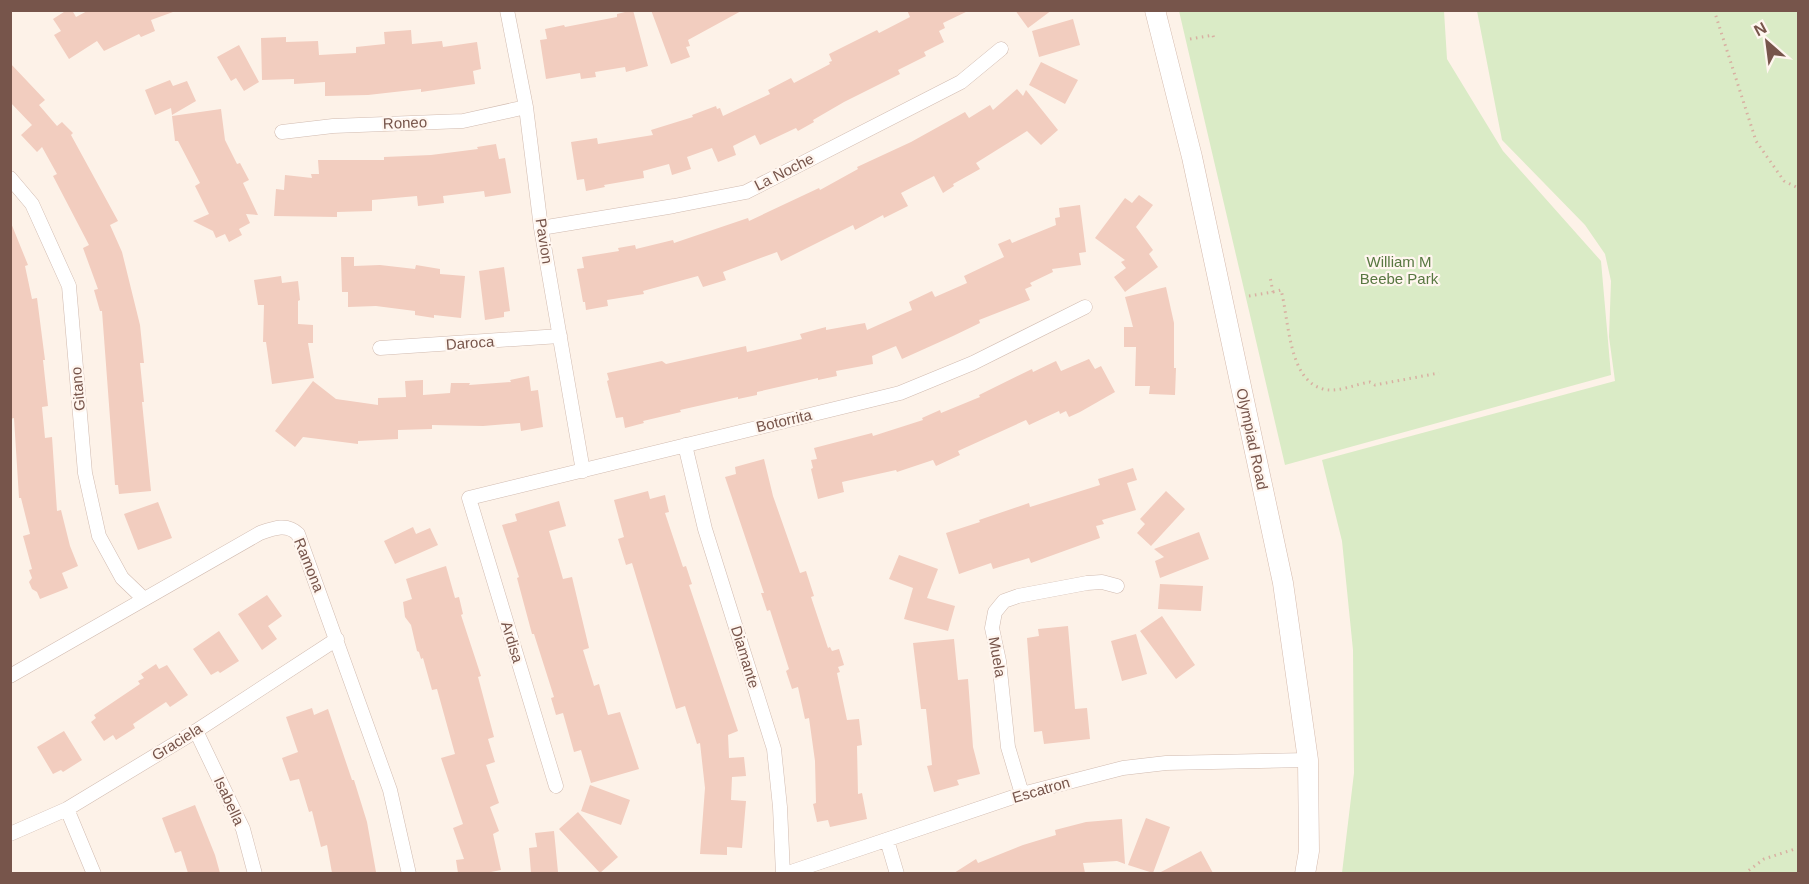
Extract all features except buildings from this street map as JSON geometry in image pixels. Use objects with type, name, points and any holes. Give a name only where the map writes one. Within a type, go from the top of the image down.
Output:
[{"type":"main road","name":"Olympiad Road","points":[[1155,10],[1192,157],[1283,583],[1308,760],[1309,851],[1305,873]]},
{"type":"street","name":"Pavion","points":[[507,10],[526,107],[541,228],[583,471]]},
{"type":"street","name":"La Noche","points":[[541,228],[746,192],[961,81],[1001,50]]},
{"type":"street","name":"Roneo","points":[[282,132],[333,126],[463,121],[526,107]]},
{"type":"street","name":"Gitano","points":[[10,178],[32,204],[69,286],[85,473],[99,536],[122,578],[144,599]]},
{"type":"street","name":"Botorrita","points":[[469,498],[900,393],[973,363],[1085,307]]},
{"type":"street","name":"Daroca","points":[[380,348],[560,336]]},
{"type":"street","name":"Diamante","points":[[685,445],[705,528],[774,749],[784,873]]},
{"type":"street","name":"Ardisa","points":[[469,498],[556,786]]},
{"type":"street","name":"Ramona","points":[[10,676],[261,533],[281,527],[293,529],[298,534],[390,790],[409,873]]},
{"type":"street","name":"Muela","points":[[1023,794],[1008,747],[999,661],[992,628],[995,612],[1004,602],[1018,596],[1087,583],[1102,582],[1118,586]]},
{"type":"street","name":"Graciela","points":[[10,834],[67,809],[196,731],[337,639]]},
{"type":"street","name":"Isabella","points":[[196,731],[243,830],[255,873]]},
{"type":"street","name":"Escatron","points":[[784,873],[1023,794],[1123,768],[1167,763],[1308,760]]},
{"type":"street","points":[[67,809],[94,873]]},
{"type":"street","points":[[887,840],[897,873]]},
{"type":"path","points":[[1714,10],[1756,141],[1784,181],[1798,188]]},
{"type":"path","points":[[1190,39],[1213,35],[1214,40]]},
{"type":"path","points":[[1270,277],[1273,292]]},
{"type":"path","points":[[1249,296],[1281,290],[1292,348],[1299,367],[1307,379],[1322,389],[1331,390],[1370,382],[1375,385],[1439,373]]},
{"type":"path","points":[[1744,873],[1764,859],[1798,848]]},
{"type":"green space","name":"William M Beebe Park","points":[[1179,11],[1444,11],[1447,59],[1503,151],[1601,261],[1611,375],[1285,465]]},
{"type":"green space","points":[[1477,11],[1798,11],[1798,873],[1342,873],[1354,773],[1353,650],[1342,541],[1322,460],[1615,381],[1609,337],[1611,281],[1605,254],[1585,225],[1502,140]]}]
